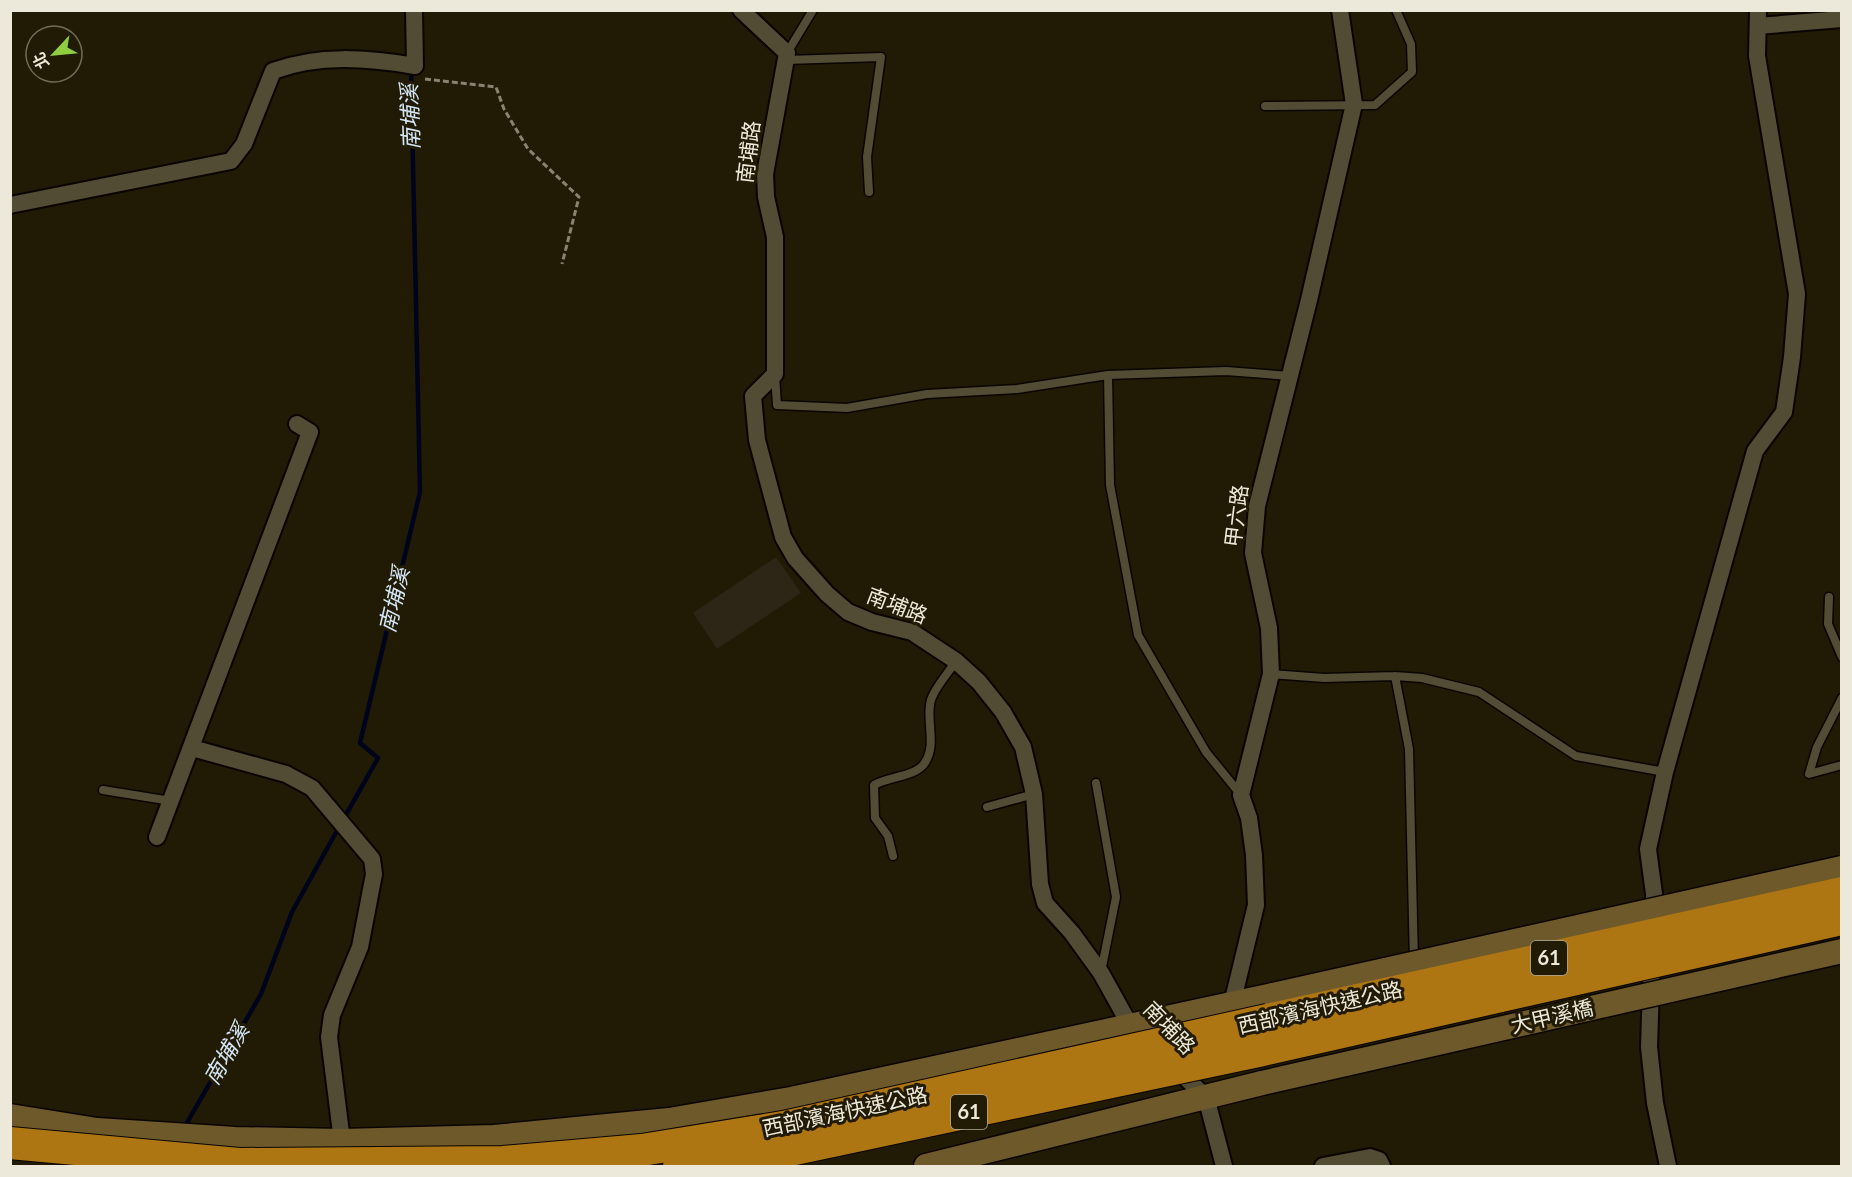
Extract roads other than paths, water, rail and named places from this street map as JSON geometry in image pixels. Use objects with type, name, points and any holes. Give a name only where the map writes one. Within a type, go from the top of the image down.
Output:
[{"type":"highway","name":"西部濱海快速公路","points":[[10,1143],[239,1164],[503,1162],[642,1150],[783,1127],[1842,893]]},
{"type":"highway","name":"西部濱海快速公路","points":[[679,1167],[785,1151],[1270,1048],[1842,919]]},
{"type":"street","points":[[10,205],[231,160],[244,144],[273,71],[294,63],[358,58],[415,66],[414,10]]},
{"type":"street","points":[[741,10],[786,56]]},
{"type":"street","name":"甲六路","points":[[1241,795],[1271,674],[1269,628],[1253,553],[1257,506],[1354,104],[1340,10]]},
{"type":"street","points":[[1668,1167],[1655,1103],[1649,1047],[1654,894],[1648,849],[1665,772],[1755,451],[1784,412],[1792,357],[1797,294],[1757,56],[1758,18],[1842,19]]},
{"type":"street","name":"南埔路","points":[[786,56],[765,174],[766,197],[775,237],[775,374],[753,396],[758,440],[783,537],[795,558],[827,594],[848,612],[872,622],[912,632],[956,661],[979,682],[1003,712],[1023,747],[1034,794],[1040,884],[1045,903],[1072,933],[1101,973],[1131,1027],[1206,1097]]},
{"type":"street","points":[[157,837],[310,432],[297,424]]},
{"type":"street","points":[[192,748],[286,774],[312,788],[372,859],[374,874],[360,947],[332,1015],[328,1037],[342,1142]]},
{"type":"street","points":[[1224,1167],[1206,1097],[1233,1002],[1256,905],[1254,855],[1249,818],[1241,795]]},
{"type":"street","points":[[10,1116],[97,1130],[235,1139],[342,1142],[494,1137],[669,1120],[791,1099],[940,1065],[1131,1027],[1233,1002],[1842,868]]},
{"type":"street","name":"大甲溪橋","points":[[926,1167],[1262,1083],[1842,951]]},
{"type":"street","points":[[1323,1167],[1370,1157],[1379,1160],[1382,1167]]},
{"type":"lane","points":[[813,10],[786,56],[881,57],[867,157],[869,192]]},
{"type":"lane","points":[[1265,106],[1374,105],[1412,72],[1411,44],[1396,10]]},
{"type":"lane","points":[[775,374],[777,405],[847,408],[927,394],[1017,389],[1108,375],[1226,371],[1290,376]]},
{"type":"lane","points":[[1108,375],[1110,484],[1138,635],[1206,752],[1241,795]]},
{"type":"lane","points":[[1829,597],[1828,624],[1842,657]]},
{"type":"lane","points":[[893,856],[888,836],[875,818],[874,785],[887,777],[912,773],[925,763],[932,736],[931,700],[956,661]]},
{"type":"lane","points":[[1271,674],[1324,678],[1395,676],[1422,678],[1479,692],[1576,756],[1665,772]]},
{"type":"lane","points":[[1395,676],[1409,749],[1414,963]]},
{"type":"lane","points":[[1842,698],[1817,747],[1809,774],[1842,765]]},
{"type":"lane","points":[[1096,783],[1116,897],[1101,973]]},
{"type":"lane","points":[[102,790],[171,801]]},
{"type":"lane","points":[[987,807],[1034,794]]},
{"type":"waterway","name":"南埔溪","points":[[343,820],[378,758],[360,743],[420,492],[411,70]]},
{"type":"waterway","name":"南埔溪","points":[[184,1128],[261,994],[292,912],[339,827]]}]
